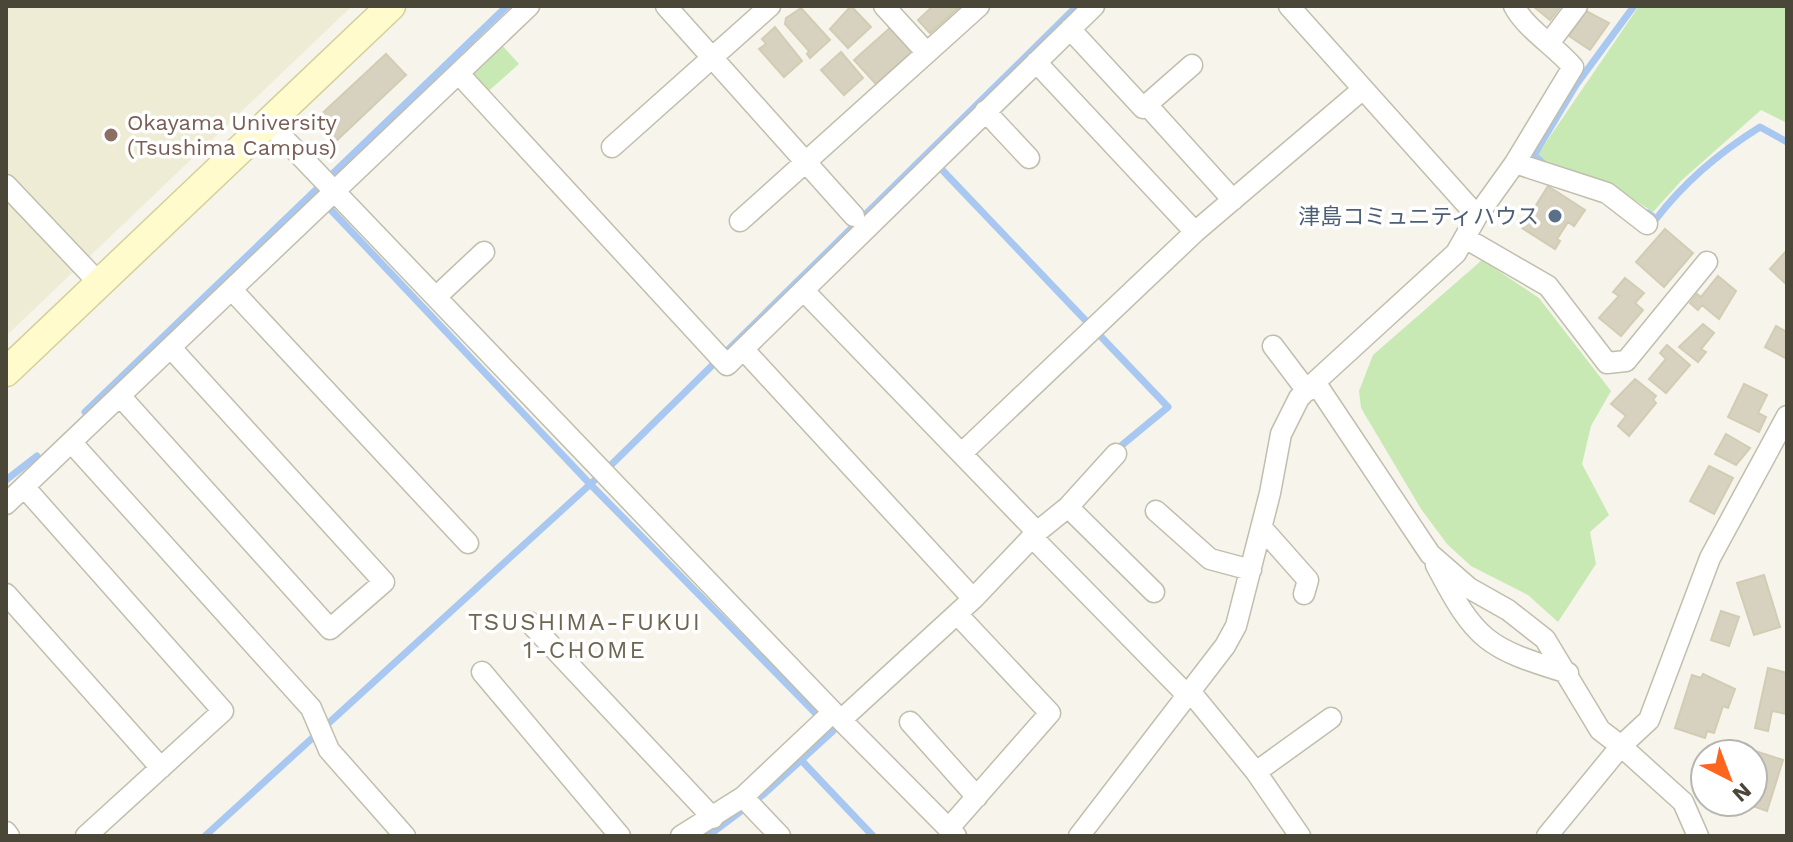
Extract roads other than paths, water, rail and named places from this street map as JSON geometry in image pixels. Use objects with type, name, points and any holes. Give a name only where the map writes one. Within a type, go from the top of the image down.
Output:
[{"type":"street","points":[[6,372],[391,6]]},
{"type":"street","points":[[6,504],[26,489],[232,290],[328,184],[459,74],[529,6]]},
{"type":"street","points":[[666,6],[854,216]]},
{"type":"street","points":[[612,147],[770,6]]},
{"type":"street","points":[[884,6],[927,53]]},
{"type":"street","points":[[740,221],[979,6]]},
{"type":"street","points":[[459,74],[727,365],[1094,6]]},
{"type":"street","points":[[1289,6],[1477,216]]},
{"type":"street","points":[[1079,836],[1225,646],[1236,626],[1262,528],[1281,434],[1311,387],[1456,253],[1573,67],[1550,42],[1535,33],[1514,6]]},
{"type":"street","points":[[1550,42],[1577,6]]},
{"type":"street","points":[[1070,29],[1143,108],[1192,65]]},
{"type":"street","points":[[1036,62],[1195,232]]},
{"type":"street","points":[[962,453],[1195,232],[1363,89]]},
{"type":"street","points":[[1147,105],[1233,200]]},
{"type":"street","points":[[985,111],[1029,158]]},
{"type":"street","points":[[269,123],[830,719],[952,832],[977,797],[1050,713],[957,614]]},
{"type":"street","points":[[1515,163],[1607,193],[1647,224]]},
{"type":"street","points":[[6,185],[100,284]]},
{"type":"street","points":[[1465,238],[1548,286],[1607,363],[1626,361],[1707,262]]},
{"type":"street","points":[[436,297],[484,252]]},
{"type":"street","points":[[232,290],[468,543]]},
{"type":"street","points":[[804,291],[1187,692],[1256,772],[1300,836]]},
{"type":"street","points":[[1273,346],[1311,387],[1430,554],[1460,610],[1484,639],[1510,656],[1568,673]]},
{"type":"street","points":[[121,397],[330,629],[384,582],[171,348]]},
{"type":"street","points":[[744,350],[966,591]]},
{"type":"street","points":[[1547,836],[1621,746],[1649,720],[1710,558],[1787,416]]},
{"type":"street","points":[[72,443],[311,708],[329,750],[405,836]]},
{"type":"street","points":[[681,836],[748,803],[830,719],[957,614],[1033,531],[1068,507],[1116,454]]},
{"type":"street","points":[[26,489],[223,711],[86,836]]},
{"type":"street","points":[[1068,507],[1154,592]]},
{"type":"street","points":[[1156,511],[1210,559],[1251,570]]},
{"type":"street","points":[[1262,528],[1308,580],[1304,594]]},
{"type":"street","points":[[1430,554],[1469,588],[1508,610],[1545,639],[1600,730],[1683,802],[1698,836]]},
{"type":"street","points":[[6,594],[161,768]]},
{"type":"street","points":[[529,622],[713,818]]},
{"type":"street","points":[[482,672],[620,836]]},
{"type":"street","points":[[1256,772],[1331,718]]},
{"type":"street","points":[[910,722],[977,797]]},
{"type":"street","points":[[748,803],[780,836]]},
{"type":"waterway","points":[[85,412],[507,6]]},
{"type":"waterway","points":[[610,466],[1077,6]]},
{"type":"waterway","points":[[1544,164],[1534,155],[1576,85],[1634,6]]},
{"type":"waterway","points":[[1648,213],[1656,219],[1704,168],[1760,127],[1787,142]]},
{"type":"waterway","points":[[927,154],[1168,407],[1116,450]]},
{"type":"waterway","points":[[331,210],[590,484],[833,731],[764,794],[708,836]]},
{"type":"waterway","points":[[6,480],[37,456]]},
{"type":"waterway","points":[[205,836],[596,479]]},
{"type":"waterway","points":[[802,761],[873,836]]},
{"type":"place","name":"Okayama University (Tsushima Campus)","points":[[111,135]]},
{"type":"place","name":"津島コミュニティハウス","points":[[1555,216]]},
{"type":"district","name":"TSUSHIMA-FUKUI 1-CHOME","points":[[585,636]]}]
